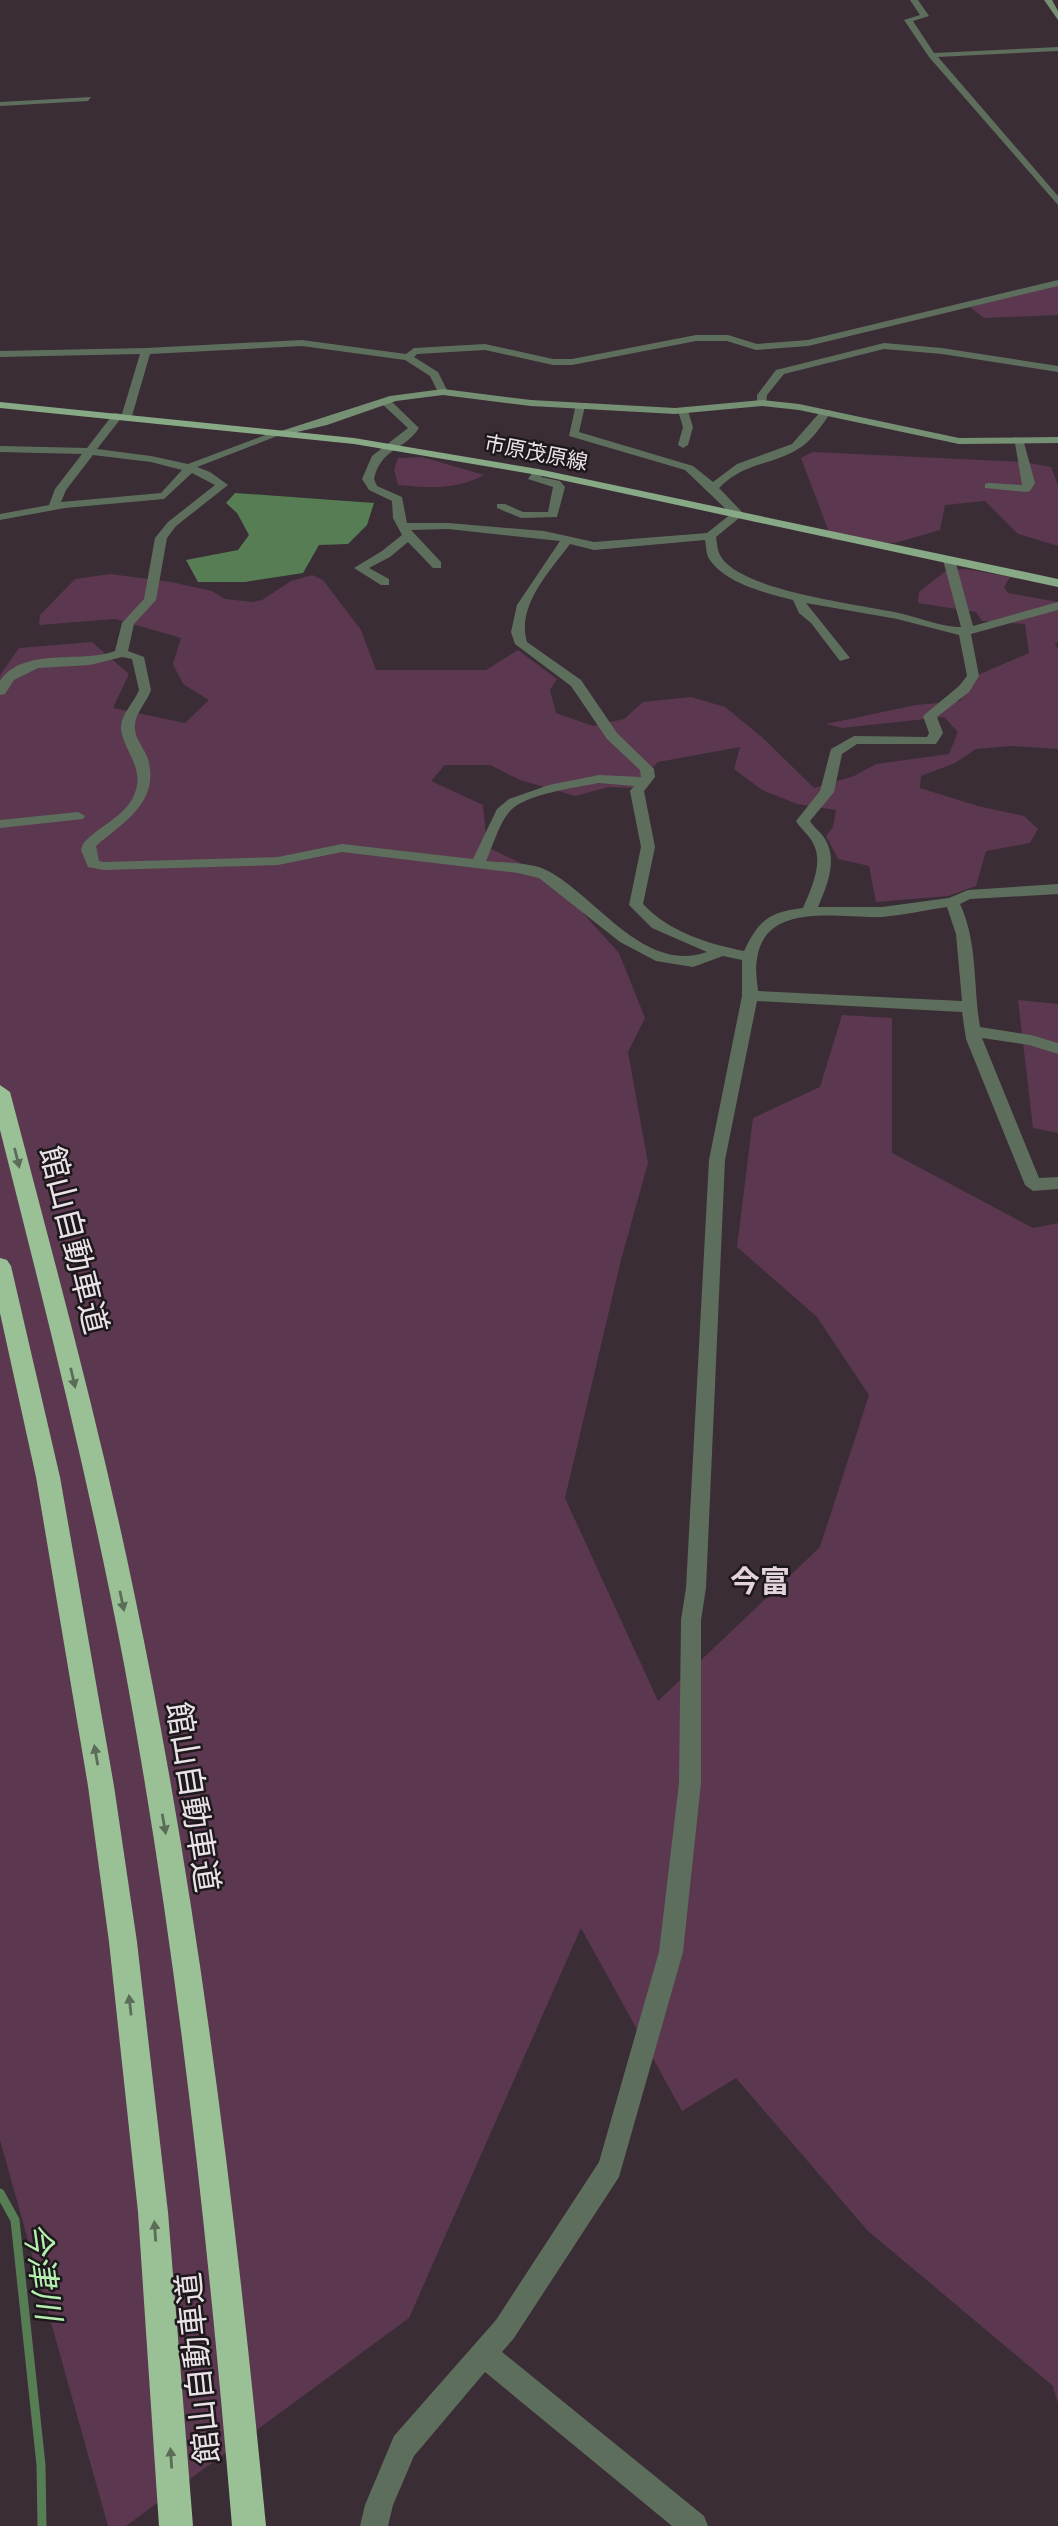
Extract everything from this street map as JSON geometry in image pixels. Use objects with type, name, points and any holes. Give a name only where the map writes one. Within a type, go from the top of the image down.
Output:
[{"type":"highway","name":"館山自動車道","points":[[0,1092],[80,1410],[136,1665],[161,1808],[216,2191],[249,2526]]},
{"type":"highway","name":"館山自動車道","points":[[0,1266],[48,1477],[101,1786],[123,1942],[153,2212],[176,2526]]},
{"type":"main road","name":"市原茂原線","points":[[0,405],[122,415],[387,446],[538,472],[1058,583]]},
{"type":"street","points":[[914,0],[925,16],[908,20],[932,55],[1058,202]]},
{"type":"street","points":[[1048,0],[1058,18]]},
{"type":"street","points":[[932,55],[1058,49]]},
{"type":"street","points":[[0,104],[88,99]]},
{"type":"street","points":[[408,357],[414,351],[465,346],[512,352],[553,362],[572,362],[696,338],[728,338],[756,347],[808,342],[870,330],[1058,283]]},
{"type":"street","points":[[0,354],[146,351],[288,342],[408,357],[434,374],[443,392]]},
{"type":"street","points":[[808,342],[836,357]]},
{"type":"street","points":[[762,403],[762,395],[780,372],[884,346],[942,351],[1058,369]]},
{"type":"street","points":[[54,506],[61,489],[122,415],[146,351]]},
{"type":"street","points":[[121,653],[128,623],[150,600],[161,538],[172,524],[189,469],[193,465],[280,433],[323,423],[385,401],[443,392],[580,406],[683,411],[762,403],[826,412],[959,441],[1058,440]]},
{"type":"street","points":[[385,401],[414,428],[406,438],[387,446],[375,458],[368,479],[373,488],[398,499],[397,505],[407,531],[437,565]]},
{"type":"street","points":[[385,582],[360,568],[387,554],[407,531],[448,526],[544,534],[566,541],[608,547],[710,536],[738,514],[689,468],[630,453],[573,434],[580,406]]},
{"type":"street","points":[[683,411],[688,426],[683,445]]},
{"type":"street","points":[[713,488],[729,471],[743,463],[794,448],[826,412]]},
{"type":"street","points":[[989,486],[1026,489],[1029,483],[1018,439]]},
{"type":"street","points":[[0,449],[91,451],[189,469],[222,485],[179,501],[54,506],[0,517]]},
{"type":"street","points":[[501,506],[521,515],[553,515],[559,487],[556,482],[534,479],[538,472]]},
{"type":"street","points":[[710,536],[708,546],[713,558],[733,574],[799,599],[966,631],[1058,606]]},
{"type":"street","points":[[566,541],[520,608],[516,635],[521,644],[576,683],[612,736],[647,769],[648,777],[638,791],[648,847],[636,905],[643,915],[720,952],[749,957]]},
{"type":"street","points":[[809,912],[821,878],[824,855],[819,839],[806,828],[803,821],[827,792],[836,752],[854,740],[931,741],[936,733],[930,716],[964,690],[973,676],[966,631],[949,559]]},
{"type":"street","points":[[799,599],[803,610],[821,622],[832,647],[844,658]]},
{"type":"street","points":[[0,691],[5,678],[22,668],[104,658],[121,653],[138,657],[145,690],[128,722],[128,731],[141,759],[144,785],[139,804],[90,844],[88,850],[93,864],[104,866],[278,861],[342,848],[544,874],[625,939],[661,958],[693,962],[720,952]]},
{"type":"street","points":[[477,865],[504,809],[514,802],[599,779],[643,783]]},
{"type":"street","points":[[0,824],[78,816]]},
{"type":"street","points":[[374,2526],[379,2505],[404,2446],[505,2329],[610,2168],[671,1952],[690,1783],[691,1620],[696,1588],[709,1377],[717,1160],[750,996],[749,957],[767,925],[783,915],[809,912],[882,912],[952,902],[968,895],[1058,890]]},
{"type":"street","points":[[952,902],[957,910],[968,962],[972,1031],[1033,1185],[1058,1183]]},
{"type":"street","points":[[750,996],[969,1007]]},
{"type":"street","points":[[972,1031],[1031,1040],[1058,1049]]},
{"type":"street","points":[[484,2354],[694,2526]]},
{"type":"shaded area","points":[[1058,284],[1058,315],[984,318],[970,307]]},
{"type":"shaded area","points":[[813,452],[1024,462],[1051,467],[1058,485],[1058,546],[1018,534],[985,501],[945,505],[940,530],[895,543],[832,540],[801,458]]},
{"type":"shaded area","points":[[422,457],[484,475],[453,486],[398,485],[394,470],[398,458]]},
{"type":"shaded area","points":[[235,493],[374,503],[367,525],[348,544],[319,545],[303,573],[245,582],[198,582],[186,560],[238,550],[249,535],[237,513],[226,503]]},
{"type":"shaded area","points":[[966,569],[1010,577],[1004,587],[1008,593],[1058,602],[1058,642],[1055,644],[1058,649],[1058,749],[1011,746],[976,749],[955,763],[921,776],[920,788],[978,806],[1024,816],[1038,829],[1030,843],[986,851],[976,886],[948,896],[876,902],[869,866],[838,859],[826,836],[833,827],[836,810],[797,804],[762,790],[734,769],[740,747],[658,762],[632,788],[609,787],[575,796],[520,780],[490,765],[445,765],[431,781],[483,805],[487,847],[544,874],[573,902],[619,953],[645,1018],[628,1052],[648,1163],[621,1260],[565,1498],[658,1701],[820,1547],[869,1395],[817,1317],[737,1247],[753,1118],[820,1087],[842,1015],[892,1018],[892,1153],[1033,1228],[1058,1223],[1058,2404],[1053,2386],[868,2231],[736,2078],[682,2111],[581,1928],[409,2318],[126,2526],[108,2526],[0,2140],[0,675],[19,648],[92,642],[129,674],[113,708],[185,723],[209,700],[183,684],[173,664],[181,638],[115,619],[39,625],[40,615],[75,579],[110,574],[171,582],[212,591],[225,599],[253,602],[262,600],[291,581],[312,575],[323,580],[361,630],[376,670],[486,670],[518,650],[557,679],[550,690],[556,713],[593,726],[624,719],[643,702],[691,697],[725,707],[763,738],[814,788],[854,776],[876,764],[949,754],[958,732],[944,717],[842,728],[826,724],[916,705],[960,701],[980,674],[1029,653],[1025,624],[982,621],[976,612],[918,603],[919,592],[947,570]]},
{"type":"shaded area","points":[[1018,1000],[1058,1004],[1058,1133],[1033,1128]]},
{"type":"waterway","name":"今津川","points":[[0,2193],[15,2220],[41,2465],[42,2526]]},
{"type":"district","name":"今富","points":[[760,1582]]}]
